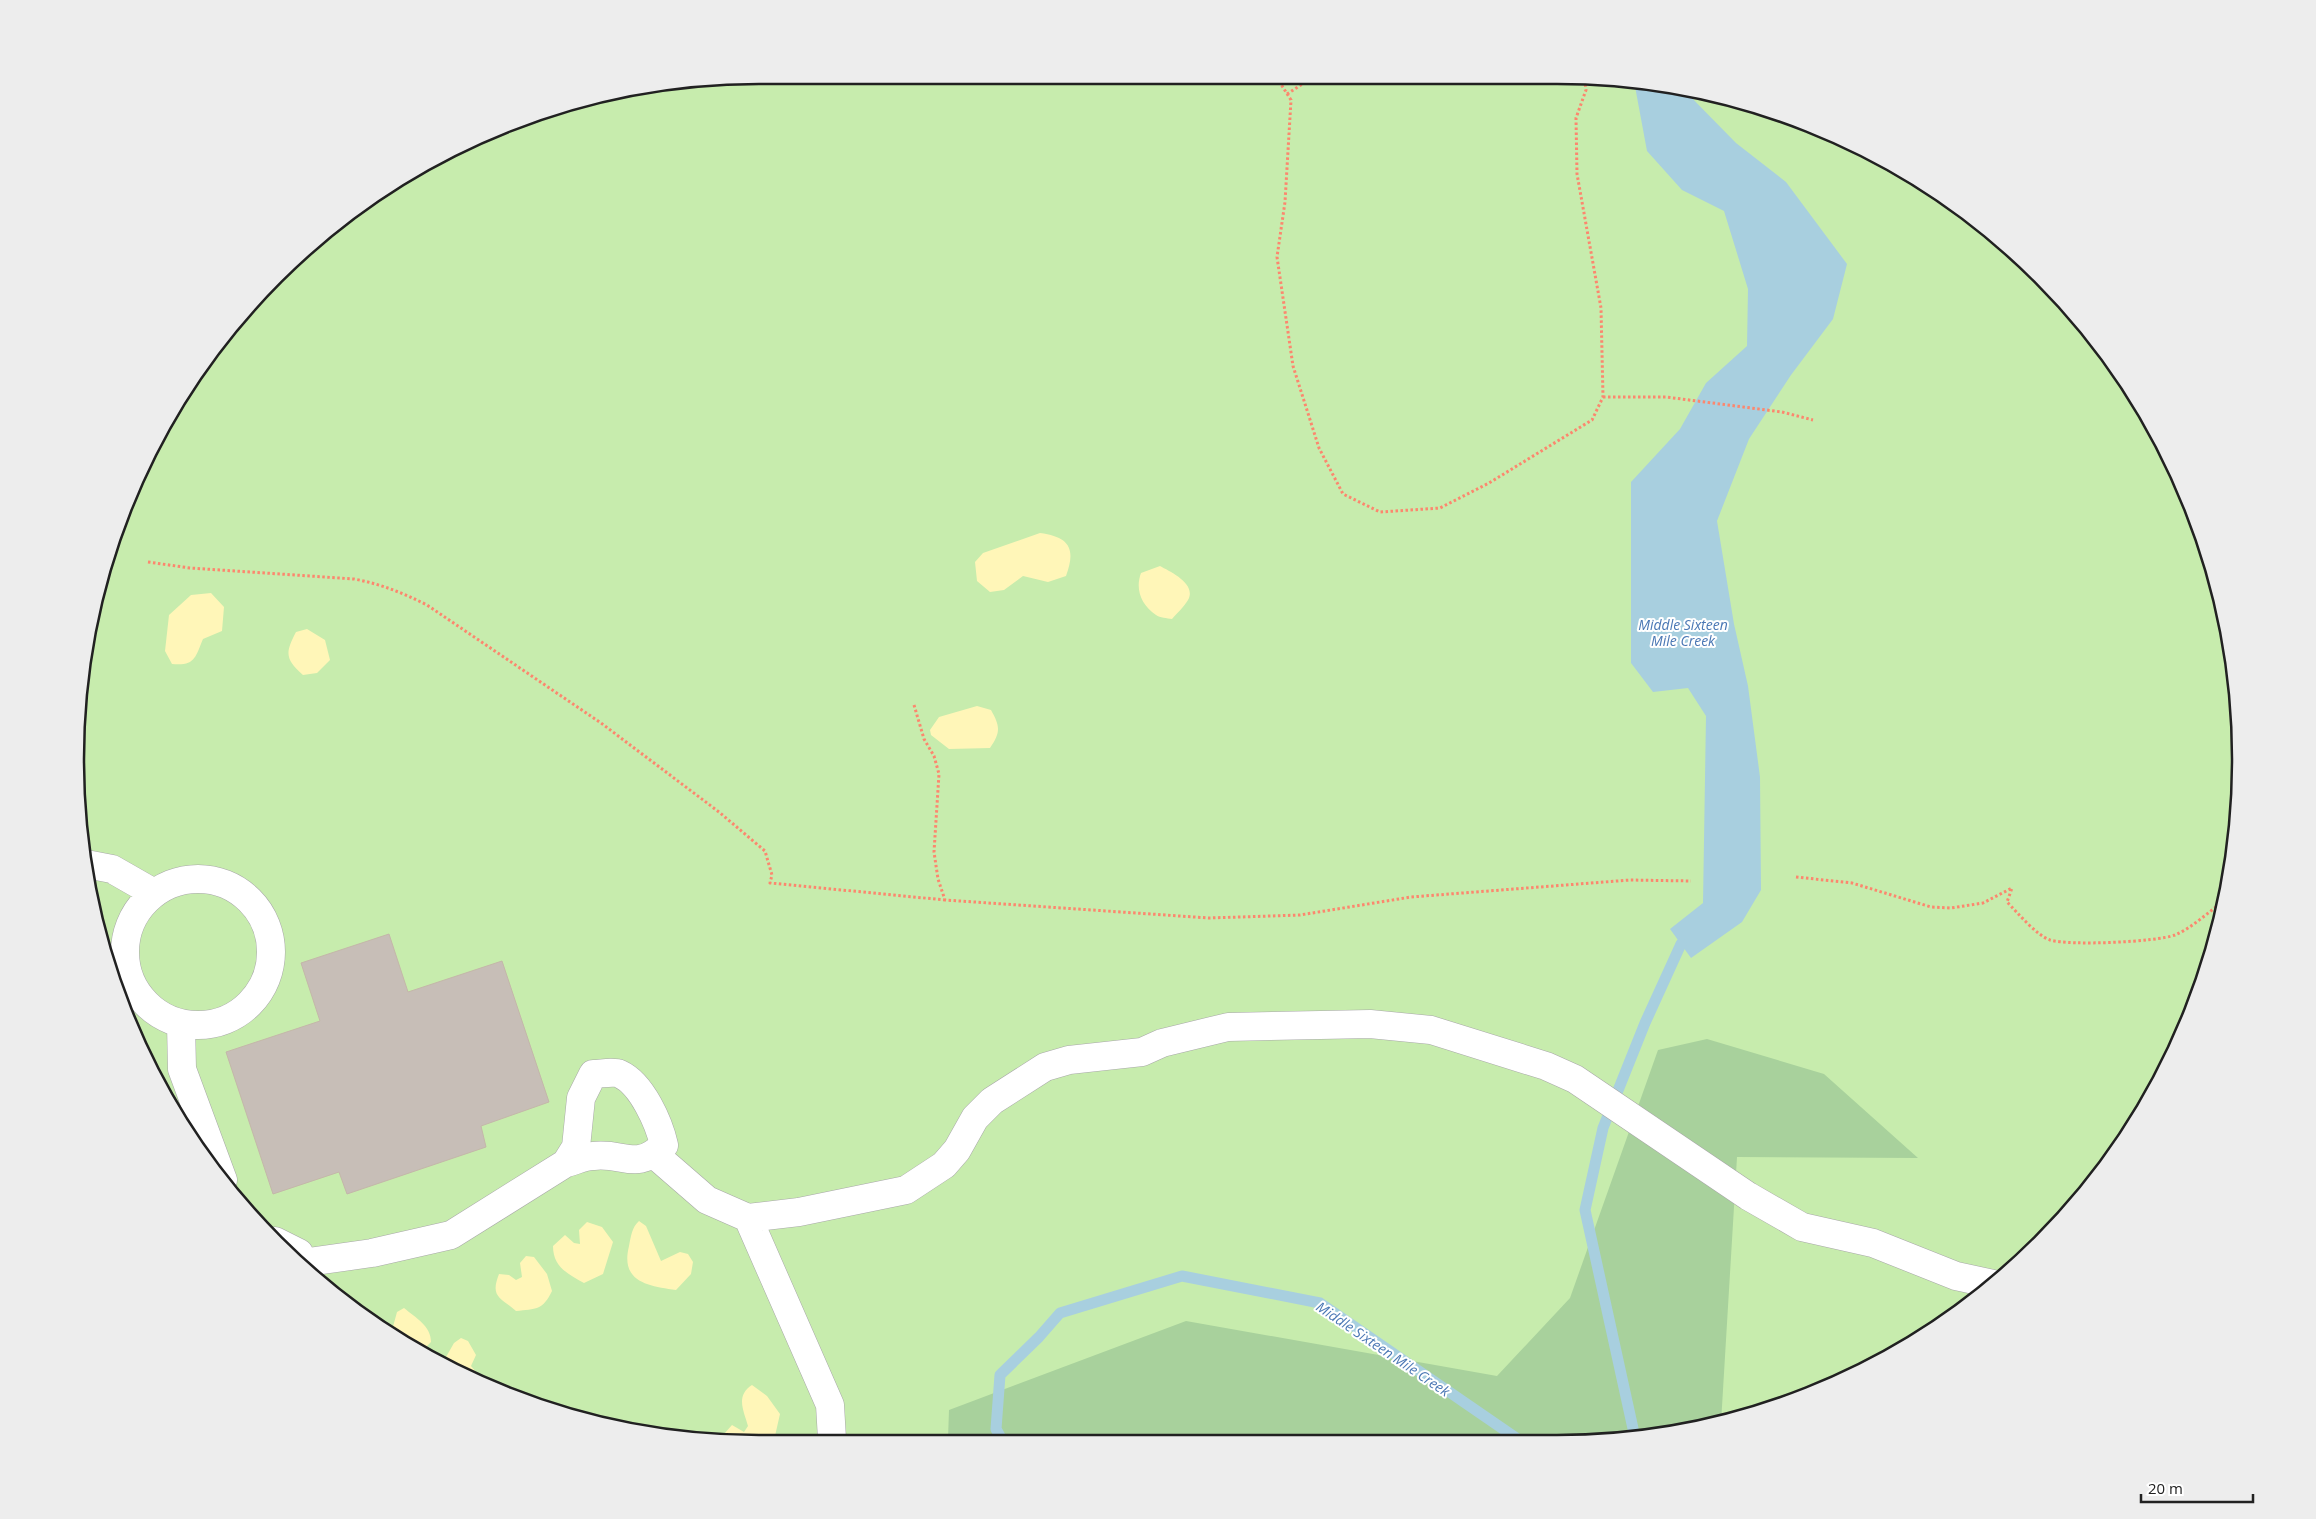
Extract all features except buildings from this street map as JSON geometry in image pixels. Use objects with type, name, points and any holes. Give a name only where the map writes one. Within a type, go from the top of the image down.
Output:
[{"type":"lane","points":[[93,865],[112,869],[154,893]]},
{"type":"lane","points":[[199,878],[222,883],[243,895],[260,913],[269,936],[271,961],[264,984],[250,1004],[229,1019],[206,1025],[181,1024],[136,1008],[124,955],[127,931],[137,910],[154,893],[175,882],[199,878]]},
{"type":"lane","points":[[181,1024],[182,1069],[216,1161]]},
{"type":"lane","points":[[654,1154],[707,1200],[748,1218],[800,1212],[906,1190],[944,1165],[957,1150],[975,1118],[992,1102],[1045,1067],[1069,1060],[1142,1052],[1162,1043],[1228,1027],[1370,1024],[1431,1030],[1546,1066],[1575,1079],[1748,1196],[1802,1227],[1873,1243],[1956,1276],[1985,1282]]},
{"type":"lane","points":[[310,1264],[451,1235],[566,1163],[594,1155],[640,1160],[654,1154],[664,1145],[660,1127],[636,1086],[619,1074],[593,1074],[581,1098],[576,1147],[566,1163]]},
{"type":"lane","points":[[748,1218],[830,1405],[832,1435]]},
{"type":"path","points":[[1281,84],[1291,100],[1291,110],[1285,202],[1277,257],[1293,366],[1319,448],[1343,494],[1380,512],[1440,508],[1489,483],[1592,420],[1602,397],[1601,308],[1577,174],[1576,118],[1586,90],[1585,85]]},
{"type":"path","points":[[1287,94],[1302,84]]},
{"type":"path","points":[[1602,397],[1651,397],[1711,402],[1782,412],[1814,420]]},
{"type":"path","points":[[148,562],[190,568],[354,579],[378,583],[427,605],[601,723],[719,812],[765,852],[772,875],[770,883],[945,900],[1209,918],[1300,915],[1411,897],[1630,880],[1691,881]]},
{"type":"path","points":[[914,705],[922,732],[939,774],[934,852],[938,879],[945,900]]},
{"type":"path","points":[[1796,877],[1852,883],[1931,907],[1950,908],[1983,903],[2012,888],[2007,902],[2024,920],[2048,940],[2070,944],[2163,939],[2178,934],[2215,908]]},
{"type":"green space","points":[[715,85],[1601,85],[1688,97],[1731,107],[1815,135],[1855,153],[1894,174],[1968,223],[2002,251],[2065,314],[2093,348],[2142,422],[2163,461],[2181,501],[2196,542],[2219,628],[2226,671],[2231,715],[2231,804],[2219,891],[2209,934],[2181,1018],[2163,1058],[2142,1097],[2093,1171],[2065,1205],[2034,1237],[2002,1268],[1968,1296],[1894,1345],[1855,1366],[1815,1384],[1731,1412],[1688,1422],[1601,1434],[715,1434],[628,1422],[585,1412],[501,1384],[461,1366],[422,1345],[348,1296],[314,1268],[282,1237],[251,1205],[223,1171],[174,1097],[153,1058],[135,1018],[120,977],[97,891],[85,804],[84,760],[85,715],[97,628],[120,542],[135,501],[153,461],[174,422],[223,348],[251,314],[282,282],[314,251],[348,223],[422,174],[461,153],[501,135],[585,107],[628,97]]},
{"type":"green space","points":[[1707,1039],[1824,1074],[1918,1158],[1737,1157],[1722,1414],[1688,1422],[1601,1434],[948,1435],[949,1410],[1186,1321],[1497,1376],[1570,1298],[1658,1050]]},
{"type":"sand","points":[[1040,533],[1058,538],[1068,546],[1070,558],[1066,576],[1048,582],[1023,576],[1004,590],[990,592],[977,581],[975,562],[983,553]]},
{"type":"sand","points":[[1160,566],[1182,579],[1189,589],[1188,600],[1172,619],[1159,617],[1151,611],[1143,602],[1139,591],[1141,573]]},
{"type":"sand","points":[[211,593],[224,607],[222,631],[203,639],[196,656],[190,662],[172,664],[165,651],[169,615],[191,595]]},
{"type":"sand","points":[[307,629],[325,640],[330,660],[317,673],[303,675],[290,660],[289,651],[296,632]]},
{"type":"sand","points":[[977,706],[991,710],[998,725],[998,733],[990,748],[949,749],[931,735],[930,730],[939,717]]},
{"type":"sand","points":[[639,1221],[646,1226],[661,1261],[680,1252],[688,1254],[693,1262],[691,1274],[676,1290],[646,1284],[633,1275],[627,1258],[633,1229]]},
{"type":"sand","points":[[587,1222],[602,1227],[613,1242],[603,1274],[584,1283],[562,1269],[556,1259],[553,1246],[565,1235],[574,1243],[580,1244],[579,1230]]},
{"type":"sand","points":[[526,1256],[534,1257],[547,1274],[552,1291],[542,1305],[529,1310],[516,1311],[498,1296],[496,1282],[499,1274],[509,1275],[516,1280],[522,1277],[520,1263]]},
{"type":"sand","points":[[404,1308],[426,1327],[431,1342],[426,1347],[393,1327],[397,1312]]},
{"type":"sand","points":[[461,1338],[468,1341],[476,1355],[471,1366],[477,1373],[446,1358],[454,1343]]},
{"type":"sand","points":[[752,1385],[767,1396],[780,1414],[775,1435],[724,1434],[732,1425],[744,1432],[748,1426],[742,1404],[742,1399],[747,1389]]},
{"type":"water","name":"Middle Sixteen Mile Creek","points":[[1635,89],[1692,98],[1736,143],[1786,182],[1847,264],[1833,319],[1791,375],[1749,439],[1717,521],[1734,624],[1748,686],[1760,777],[1761,890],[1742,922],[1691,958],[1670,929],[1703,903],[1706,716],[1688,688],[1653,692],[1631,663],[1631,482],[1680,429],[1706,383],[1747,346],[1748,289],[1724,211],[1682,190],[1647,151]]},
{"type":"waterway","name":"Middle Sixteen Mile Creek","points":[[1633,1430],[1585,1210],[1603,1128],[1645,1023],[1681,944]]},
{"type":"waterway","name":"Middle Sixteen Mile Creek","points":[[999,1435],[996,1429],[1000,1375],[1039,1337],[1060,1313],[1182,1276],[1320,1303],[1512,1435]]}]
